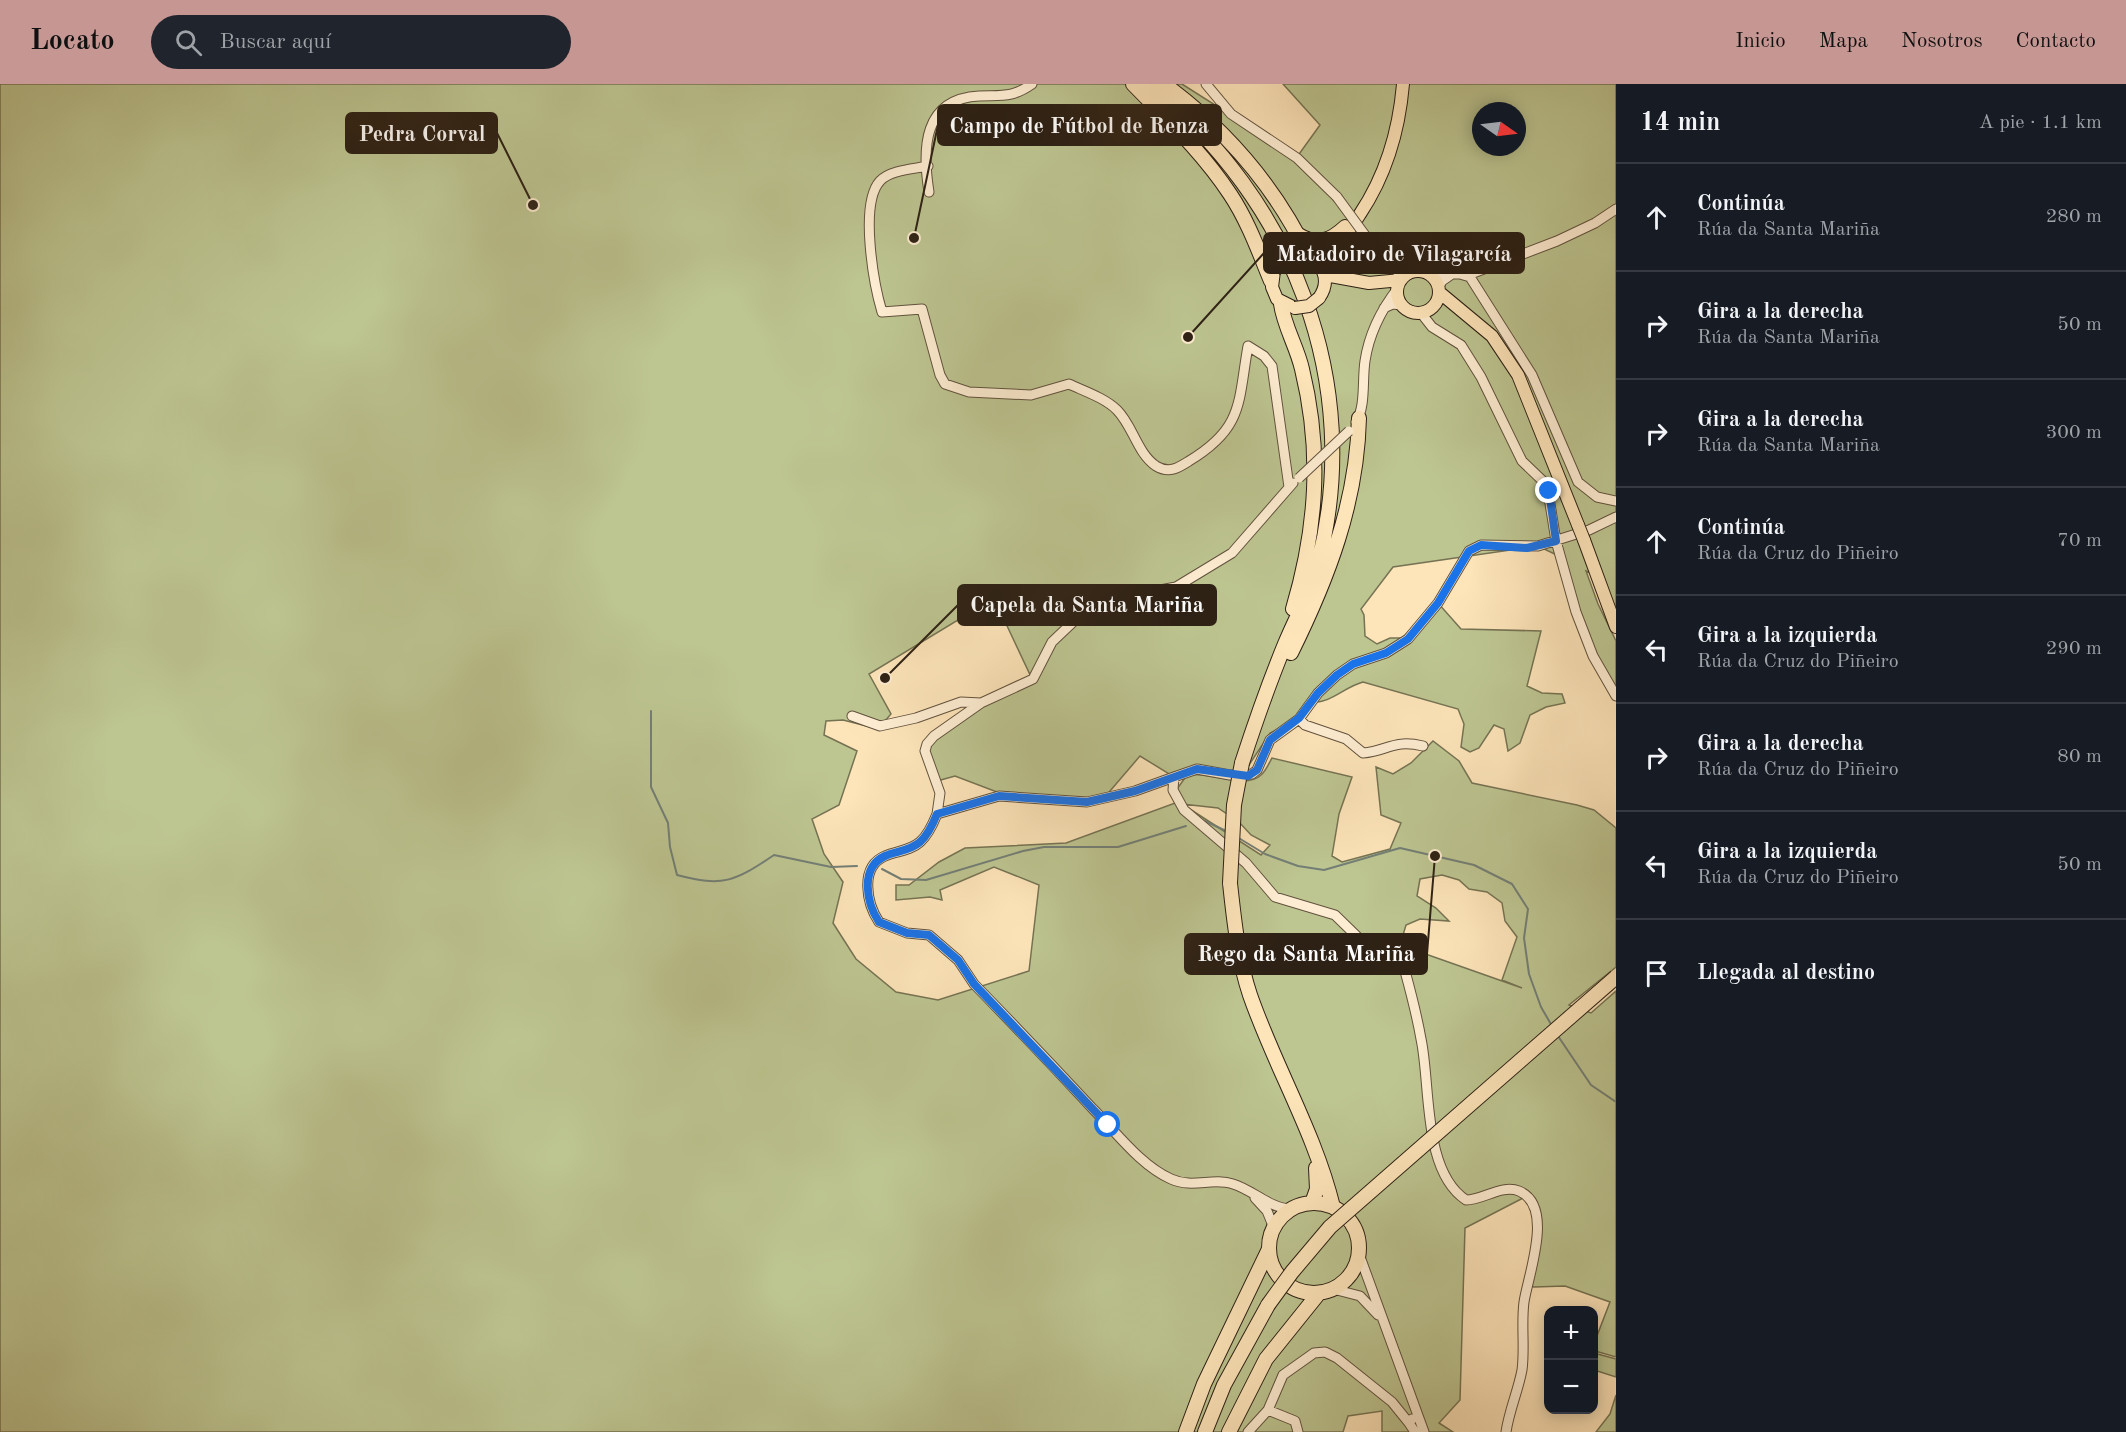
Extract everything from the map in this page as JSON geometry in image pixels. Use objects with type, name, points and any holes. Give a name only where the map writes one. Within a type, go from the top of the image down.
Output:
[{"type":"highway","points":[[1133,84],[1190,142],[1230,194],[1273,276]]},
{"type":"highway","points":[[1148,84],[1179,109],[1207,137],[1261,210],[1300,288],[1317,335],[1329,391],[1334,461],[1327,529],[1317,567],[1255,721],[1242,763],[1234,805],[1230,883],[1236,938],[1250,994],[1311,1136],[1334,1207],[1350,1221],[1354,1228],[1359,1254],[1349,1276],[1326,1291],[1266,1359],[1229,1432]]},
{"type":"highway","points":[[1164,84],[1194,106],[1239,149],[1269,186],[1299,234],[1309,259]]},
{"type":"highway","points":[[1255,721],[1262,687],[1292,613],[1303,575],[1315,498],[1316,470],[1312,417],[1301,366],[1281,304]]},
{"type":"highway","points":[[1255,721],[1328,573],[1348,504],[1359,418]]},
{"type":"highway","points":[[1204,1432],[1224,1385],[1268,1305],[1330,1227],[1616,978]]},
{"type":"highway","points":[[1311,1136],[1317,1181],[1312,1203]]},
{"type":"highway","points":[[1186,1432],[1204,1384],[1269,1249],[1274,1228],[1291,1209],[1312,1203],[1334,1207]]},
{"type":"highway","points":[[1269,1249],[1274,1269],[1288,1285],[1304,1292],[1326,1291]]},
{"type":"main road","points":[[1321,295],[1325,274],[1339,243],[1365,208],[1386,166],[1395,139],[1403,84]]},
{"type":"main road","points":[[1299,234],[1314,240],[1334,236],[1344,227],[1386,166]]},
{"type":"main road","points":[[1339,243],[1309,259],[1288,258],[1273,276],[1274,294],[1281,304],[1295,308],[1309,306],[1321,295],[1347,281]]},
{"type":"main road","points":[[1309,259],[1325,274],[1347,281],[1399,290]]},
{"type":"main road","points":[[1399,290],[1414,272],[1427,274],[1438,290],[1492,336],[1518,375],[1616,627]]},
{"type":"main road","points":[[1399,290],[1408,310],[1451,309],[1471,318]]},
{"type":"main road","points":[[1426,310],[1438,290]]},
{"type":"street","points":[[929,192],[926,156],[931,126],[936,113],[950,103],[963,98],[1017,94],[1032,84]]},
{"type":"street","points":[[1206,84],[1231,114],[1297,158],[1337,197],[1367,238],[1399,290],[1392,304],[1384,308],[1376,323],[1365,362],[1359,418],[1349,431],[1289,487],[1232,553],[1176,587],[1093,603],[1052,642],[1033,679],[981,703],[934,736],[927,744],[925,751],[940,793],[937,814],[920,842],[910,848],[882,857],[873,866],[867,880],[868,893],[879,922],[907,933],[929,935],[942,944],[958,960],[974,984],[1142,1158],[1168,1178],[1191,1185],[1221,1181],[1247,1190],[1281,1209],[1291,1209]]},
{"type":"street","points":[[928,166],[887,176],[876,187],[871,211],[873,269],[882,312],[922,309],[940,375],[951,388],[969,392],[1030,395],[1069,384],[1116,409],[1145,457],[1157,467],[1177,469],[1206,451],[1227,429],[1240,403],[1248,346],[1264,356],[1272,366],[1289,487]]},
{"type":"street","points":[[1427,274],[1468,275],[1557,241],[1595,223],[1616,209]]},
{"type":"street","points":[[1438,290],[1452,274]]},
{"type":"street","points":[[1468,275],[1532,375],[1578,482],[1597,497],[1616,501]]},
{"type":"street","points":[[1426,310],[1432,327],[1461,345],[1481,377],[1522,461],[1547,484],[1556,541],[1576,612],[1593,656],[1616,696]]},
{"type":"street","points":[[937,814],[999,796],[1087,802],[1135,791],[1197,769],[1248,776],[1257,770],[1270,740],[1299,718],[1318,693],[1337,675],[1353,664],[1386,653],[1408,639],[1438,603],[1469,551],[1481,545],[1527,548],[1556,541],[1616,517]]},
{"type":"street","points":[[852,716],[880,726],[916,718],[961,702],[981,703]]},
{"type":"street","points":[[1299,718],[1305,725],[1346,740],[1363,753],[1406,742],[1423,746]]},
{"type":"street","points":[[1174,777],[1173,790],[1184,810],[1246,863],[1275,897],[1335,915],[1374,954],[1405,971],[1422,1040],[1428,1116],[1448,1181],[1466,1200],[1476,1200],[1507,1189],[1520,1191],[1529,1199],[1535,1212],[1538,1232],[1524,1301],[1522,1371],[1506,1432]]},
{"type":"street","points":[[1247,1190],[1267,1211],[1274,1228]]},
{"type":"street","points":[[1359,1254],[1424,1432]]},
{"type":"street","points":[[1326,1291],[1360,1296],[1376,1311],[1387,1330]]},
{"type":"street","points":[[1248,1432],[1268,1410],[1283,1375],[1314,1353],[1325,1352],[1337,1358],[1392,1402],[1412,1430]]},
{"type":"street","points":[[1268,1410],[1290,1417],[1295,1421],[1298,1432]]},
{"type":"street","points":[[1412,1430],[1418,1413]]},
{"type":"street","points":[[1260,1421],[1260,1432]]},
{"type":"green space","points":[[0,84],[1182,84],[1297,157],[1320,125],[1283,84],[1616,84],[1616,610],[1604,579],[1586,571],[1598,604],[1616,641],[1616,698],[1576,612],[1561,557],[1538,546],[1393,567],[1361,609],[1364,615],[1365,636],[1377,644],[1390,638],[1402,638],[1438,603],[1461,629],[1541,631],[1527,686],[1542,693],[1562,694],[1565,703],[1546,707],[1530,715],[1520,743],[1508,751],[1504,729],[1494,725],[1479,748],[1470,752],[1461,747],[1464,724],[1458,709],[1363,682],[1331,698],[1312,702],[1292,722],[1270,733],[1249,765],[1237,766],[1230,775],[1197,769],[1174,777],[1140,756],[1104,798],[1051,801],[997,792],[955,776],[937,781],[927,744],[981,703],[1032,679],[994,598],[869,674],[891,714],[878,729],[843,720],[826,721],[824,735],[857,751],[839,805],[812,819],[824,854],[843,882],[833,923],[856,959],[896,992],[938,1000],[1029,971],[1039,885],[994,867],[940,890],[942,900],[930,897],[896,900],[896,885],[909,885],[939,862],[965,848],[1066,843],[1178,802],[1177,789],[1187,775],[1196,774],[1246,781],[1263,773],[1272,758],[1352,777],[1339,814],[1332,856],[1342,862],[1390,849],[1401,823],[1381,815],[1376,767],[1393,774],[1411,763],[1433,741],[1459,761],[1472,783],[1594,810],[1616,828],[1616,967],[1569,1005],[1591,1013],[1616,991],[1616,1357],[1598,1352],[1598,1333],[1610,1302],[1565,1286],[1534,1287],[1528,1285],[1535,1212],[1525,1197],[1465,1228],[1460,1400],[1439,1423],[1453,1432],[1382,1432],[1382,1411],[1348,1416],[1343,1432],[0,1432]],"holes":[[[1182,804],[1218,808],[1239,822],[1251,835],[1270,845],[1261,855]],[[1442,875],[1459,880],[1469,889],[1487,892],[1502,903],[1505,921],[1517,937],[1502,980],[1522,988],[1400,945],[1406,925],[1420,919],[1449,921],[1436,908],[1417,896],[1420,879]]]},
{"type":"green space","points":[[1598,1354],[1616,1359],[1616,1377],[1598,1371]]},
{"type":"green space","points":[[1616,1395],[1616,1432],[1596,1432],[1610,1414]]},
{"type":"waterway","points":[[651,711],[651,787],[668,823],[670,847],[677,875],[706,881],[728,880],[774,855],[831,867],[857,866]]},
{"type":"waterway","points":[[1205,821],[1226,831]]},
{"type":"waterway","points":[[882,869],[901,879],[926,880],[1023,851],[1044,847],[1118,847],[1186,826]]},
{"type":"waterway","points":[[1237,837],[1265,854],[1298,866],[1324,870],[1400,848],[1474,865],[1512,884],[1528,909],[1524,938],[1529,974],[1541,1007],[1552,1026]]},
{"type":"waterway","points":[[1558,1036],[1591,1085],[1616,1102]]},
{"type":"place","name":"Pedra Corval","points":[[533,205]]},
{"type":"place","name":"Campo de Fútbol de Renza","points":[[914,238]]},
{"type":"place","name":"Matadoiro de Vilagarcía","points":[[1188,337]]},
{"type":"place","name":"Capela da Santa Mariña","points":[[885,678]]},
{"type":"place","name":"Rego da Santa Mariña","points":[[1435,856]]},
{"type":"route","points":[[1108,1125],[974,984],[958,960],[942,944],[929,935],[907,933],[879,922],[874,915],[868,893],[867,880],[873,866],[882,857],[910,848],[920,842],[932,826],[937,814],[999,796],[1076,803],[1135,791],[1183,772],[1197,769],[1230,775],[1248,776],[1252,774],[1257,770],[1270,740],[1299,718],[1318,693],[1337,675],[1353,664],[1386,653],[1408,639],[1427,619],[1469,551],[1481,545],[1527,548],[1556,541],[1549,491]]}]
